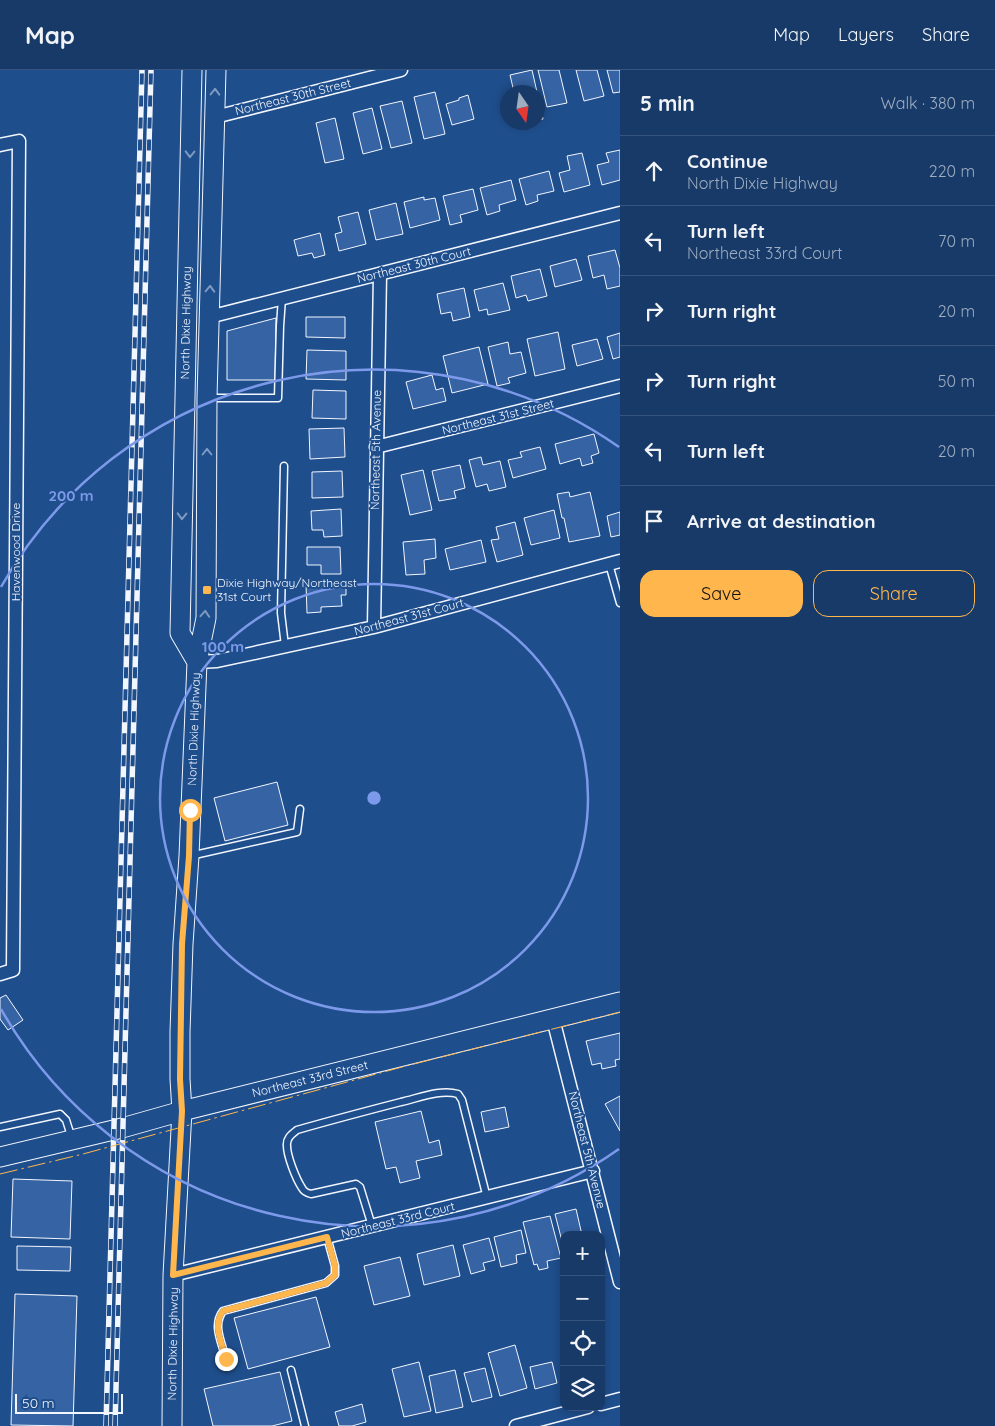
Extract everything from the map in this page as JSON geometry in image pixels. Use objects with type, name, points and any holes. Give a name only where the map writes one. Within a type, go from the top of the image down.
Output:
[{"type":"main road","name":"North Dixie Highway","points":[[192,70],[180,633],[197,662]]},
{"type":"main road","name":"North Dixie Highway","points":[[172,1426],[173,1275],[182,1111],[180,1023],[182,944],[189,856],[197,662],[206,618],[207,398],[216,70]]},
{"type":"main road","name":"Northeast 33rd Street","points":[[0,1156],[122,1128],[182,1111],[620,1002]]},
{"type":"street","name":"Northeast 30th Street","points":[[215,117],[401,70]]},
{"type":"street","name":"Havenwood Drive","points":[[0,145],[19,141],[13,970],[0,974]]},
{"type":"street","name":"Northeast 30th Court","points":[[209,317],[620,213]]},
{"type":"street","name":"Northeast 5th Avenue","points":[[374,627],[380,274]]},
{"type":"street","name":"Northeast 31st Street","points":[[376,447],[620,386]]},
{"type":"street","name":"Northeast 31st Court","points":[[197,662],[217,662],[374,627],[615,562]]},
{"type":"street","name":"Northeast 5th Avenue","points":[[553,1019],[620,1282]]},
{"type":"street","name":"Northeast 33rd Court","points":[[173,1275],[593,1172]]},
{"type":"street","points":[[605,1403],[620,1399]]},
{"type":"street","points":[[516,1426],[573,1411]]},
{"type":"lane","points":[[207,398],[278,398],[282,298]]},
{"type":"lane","points":[[284,466],[281,613],[286,648]]},
{"type":"lane","points":[[615,562],[620,603]]},
{"type":"lane","points":[[189,856],[297,832],[300,809]]},
{"type":"lane","points":[[372,1226],[360,1187],[356,1184],[312,1194],[307,1193],[302,1188],[286,1145],[290,1135],[297,1130],[402,1102],[438,1093],[452,1092],[458,1094],[462,1100],[487,1198]]},
{"type":"lane","points":[[0,1127],[60,1114],[66,1120],[73,1140]]},
{"type":"lane","points":[[226,1359],[217,1324],[218,1317],[223,1311],[326,1283],[335,1275],[335,1266],[327,1237]]},
{"type":"lane","points":[[291,1370],[305,1426]]},
{"type":"building","points":[[532,70],[535,85],[512,85],[510,75]]},
{"type":"building","points":[[538,70],[559,70],[567,103],[547,107],[545,85],[542,85]]},
{"type":"building","points":[[576,70],[597,70],[604,96],[584,101]]},
{"type":"building","points":[[607,70],[620,70],[620,92],[613,93]]},
{"type":"building","points":[[435,92],[445,134],[424,139],[414,97]]},
{"type":"building","points":[[468,95],[474,119],[452,125],[446,104]]},
{"type":"building","points":[[402,101],[412,143],[391,148],[380,106]]},
{"type":"building","points":[[372,108],[382,149],[363,154],[353,113]]},
{"type":"building","points":[[335,118],[344,159],[325,163],[316,123]]},
{"type":"building","points":[[620,150],[620,180],[602,185],[597,165],[609,162],[606,153]]},
{"type":"building","points":[[582,153],[590,185],[564,192],[559,173],[570,170],[567,156]]},
{"type":"building","points":[[549,171],[554,191],[537,195],[538,201],[526,205],[519,179]]},
{"type":"building","points":[[511,180],[516,200],[499,205],[500,211],[487,215],[480,188]]},
{"type":"building","points":[[473,189],[478,210],[460,215],[462,222],[450,225],[443,196]]},
{"type":"building","points":[[424,197],[424,200],[435,198],[440,220],[410,228],[404,202]]},
{"type":"building","points":[[396,203],[403,234],[376,240],[369,210]]},
{"type":"building","points":[[358,212],[366,244],[339,251],[335,234],[342,232],[338,217]]},
{"type":"building","points":[[320,233],[325,255],[314,258],[312,253],[298,256],[294,240]]},
{"type":"building","points":[[615,250],[620,268],[620,286],[607,289],[604,275],[593,278],[588,256]]},
{"type":"building","points":[[576,259],[582,280],[555,287],[550,266]]},
{"type":"building","points":[[540,269],[547,296],[528,301],[526,295],[516,298],[511,276]]},
{"type":"building","points":[[503,283],[510,310],[488,315],[487,309],[479,311],[474,290]]},
{"type":"building","points":[[464,288],[470,317],[453,321],[451,312],[441,314],[437,294]]},
{"type":"building","points":[[306,317],[345,317],[345,338],[306,337]]},
{"type":"building","points":[[276,318],[275,380],[227,380],[227,331]]},
{"type":"building","points":[[558,332],[565,369],[535,376],[527,339]]},
{"type":"building","points":[[620,333],[620,357],[613,359],[607,337]]},
{"type":"building","points":[[597,339],[603,359],[577,366],[572,345]]},
{"type":"building","points":[[508,342],[510,354],[521,352],[526,373],[508,378],[510,383],[497,386],[488,347]]},
{"type":"building","points":[[479,347],[488,384],[452,393],[443,356]]},
{"type":"building","points":[[307,350],[346,351],[346,380],[306,379]]},
{"type":"building","points":[[432,375],[436,390],[443,388],[446,401],[413,409],[406,382]]},
{"type":"building","points":[[313,390],[346,391],[346,419],[312,418]]},
{"type":"building","points":[[344,428],[345,457],[310,459],[309,429]]},
{"type":"building","points":[[594,434],[599,453],[591,456],[593,463],[582,466],[580,458],[560,464],[555,444]]},
{"type":"building","points":[[540,447],[546,469],[513,478],[508,460],[522,457],[520,452]]},
{"type":"building","points":[[481,457],[483,465],[500,461],[506,487],[489,491],[487,484],[476,487],[469,460]]},
{"type":"building","points":[[460,465],[465,488],[454,491],[456,498],[439,501],[432,471]]},
{"type":"building","points":[[423,470],[432,510],[410,515],[401,475]]},
{"type":"building","points":[[342,471],[343,497],[312,498],[312,472]]},
{"type":"building","points":[[569,492],[570,497],[590,492],[600,536],[569,542],[557,494]]},
{"type":"building","points":[[341,509],[342,536],[324,537],[323,530],[312,530],[311,511]]},
{"type":"building","points":[[554,510],[560,538],[531,545],[524,518]]},
{"type":"building","points":[[620,512],[620,535],[611,537],[607,516]]},
{"type":"building","points":[[515,522],[523,555],[497,562],[491,540],[499,539],[496,527]]},
{"type":"building","points":[[435,539],[436,558],[424,560],[425,574],[406,575],[403,542]]},
{"type":"building","points":[[481,540],[486,562],[450,570],[445,549]]},
{"type":"building","points":[[307,547],[340,547],[341,574],[321,574],[321,565],[307,565]]},
{"type":"building","points":[[346,582],[346,595],[341,595],[342,606],[321,607],[321,612],[307,613],[306,584]]},
{"type":"building","points":[[277,782],[288,825],[225,841],[214,798]]},
{"type":"building","points":[[6,995],[23,1020],[8,1030],[0,1019],[0,998]]},
{"type":"building","points":[[620,1033],[620,1059],[615,1060],[616,1066],[602,1069],[601,1063],[592,1065],[586,1041]]},
{"type":"building","points":[[620,1096],[620,1131],[605,1104]]},
{"type":"building","points":[[505,1107],[509,1127],[485,1132],[481,1112]]},
{"type":"building","points":[[421,1111],[429,1143],[439,1140],[442,1155],[416,1161],[420,1178],[400,1183],[396,1167],[386,1169],[375,1122]]},
{"type":"building","points":[[13,1179],[72,1181],[70,1239],[11,1237]]},
{"type":"building","points":[[576,1209],[581,1231],[560,1231],[560,1233],[555,1214]]},
{"type":"building","points":[[550,1216],[560,1258],[547,1261],[548,1268],[539,1270],[537,1264],[534,1265],[523,1222]]},
{"type":"building","points":[[521,1230],[526,1253],[516,1255],[517,1263],[501,1267],[494,1237]]},
{"type":"building","points":[[489,1238],[495,1260],[483,1263],[485,1270],[471,1274],[463,1245]]},
{"type":"building","points":[[453,1245],[460,1276],[424,1285],[417,1254]]},
{"type":"building","points":[[17,1246],[71,1247],[70,1271],[17,1270]]},
{"type":"building","points":[[400,1257],[410,1296],[374,1305],[364,1266]]},
{"type":"building","points":[[15,1294],[77,1296],[73,1426],[11,1425]]},
{"type":"building","points":[[316,1297],[330,1347],[248,1369],[234,1318]]},
{"type":"building","points":[[515,1345],[527,1388],[500,1396],[488,1353]]},
{"type":"building","points":[[419,1362],[431,1411],[404,1417],[392,1369]]},
{"type":"building","points":[[552,1362],[557,1383],[535,1389],[530,1367]]},
{"type":"building","points":[[485,1368],[492,1397],[472,1402],[464,1373]]},
{"type":"building","points":[[455,1370],[463,1407],[436,1413],[429,1376]]},
{"type":"building","points":[[280,1372],[292,1421],[272,1426],[213,1426],[204,1389]]},
{"type":"building","points":[[362,1404],[366,1422],[352,1426],[339,1426],[335,1412]]},
{"type":"railway","points":[[106,1426],[142,70]]},
{"type":"railway","points":[[115,1426],[151,70]]},
{"type":"power","points":[[0,1174],[83,1154],[402,1067],[620,1012]]},
{"type":"place","name":"Dixie Highway/Northeast 31st Court","points":[[207,590]]},
{"type":"route","points":[[190,810],[189,856],[182,944],[180,1032],[182,1111],[173,1275],[327,1237],[335,1266],[335,1275],[326,1283],[223,1311],[218,1317],[217,1324],[226,1359]]}]
